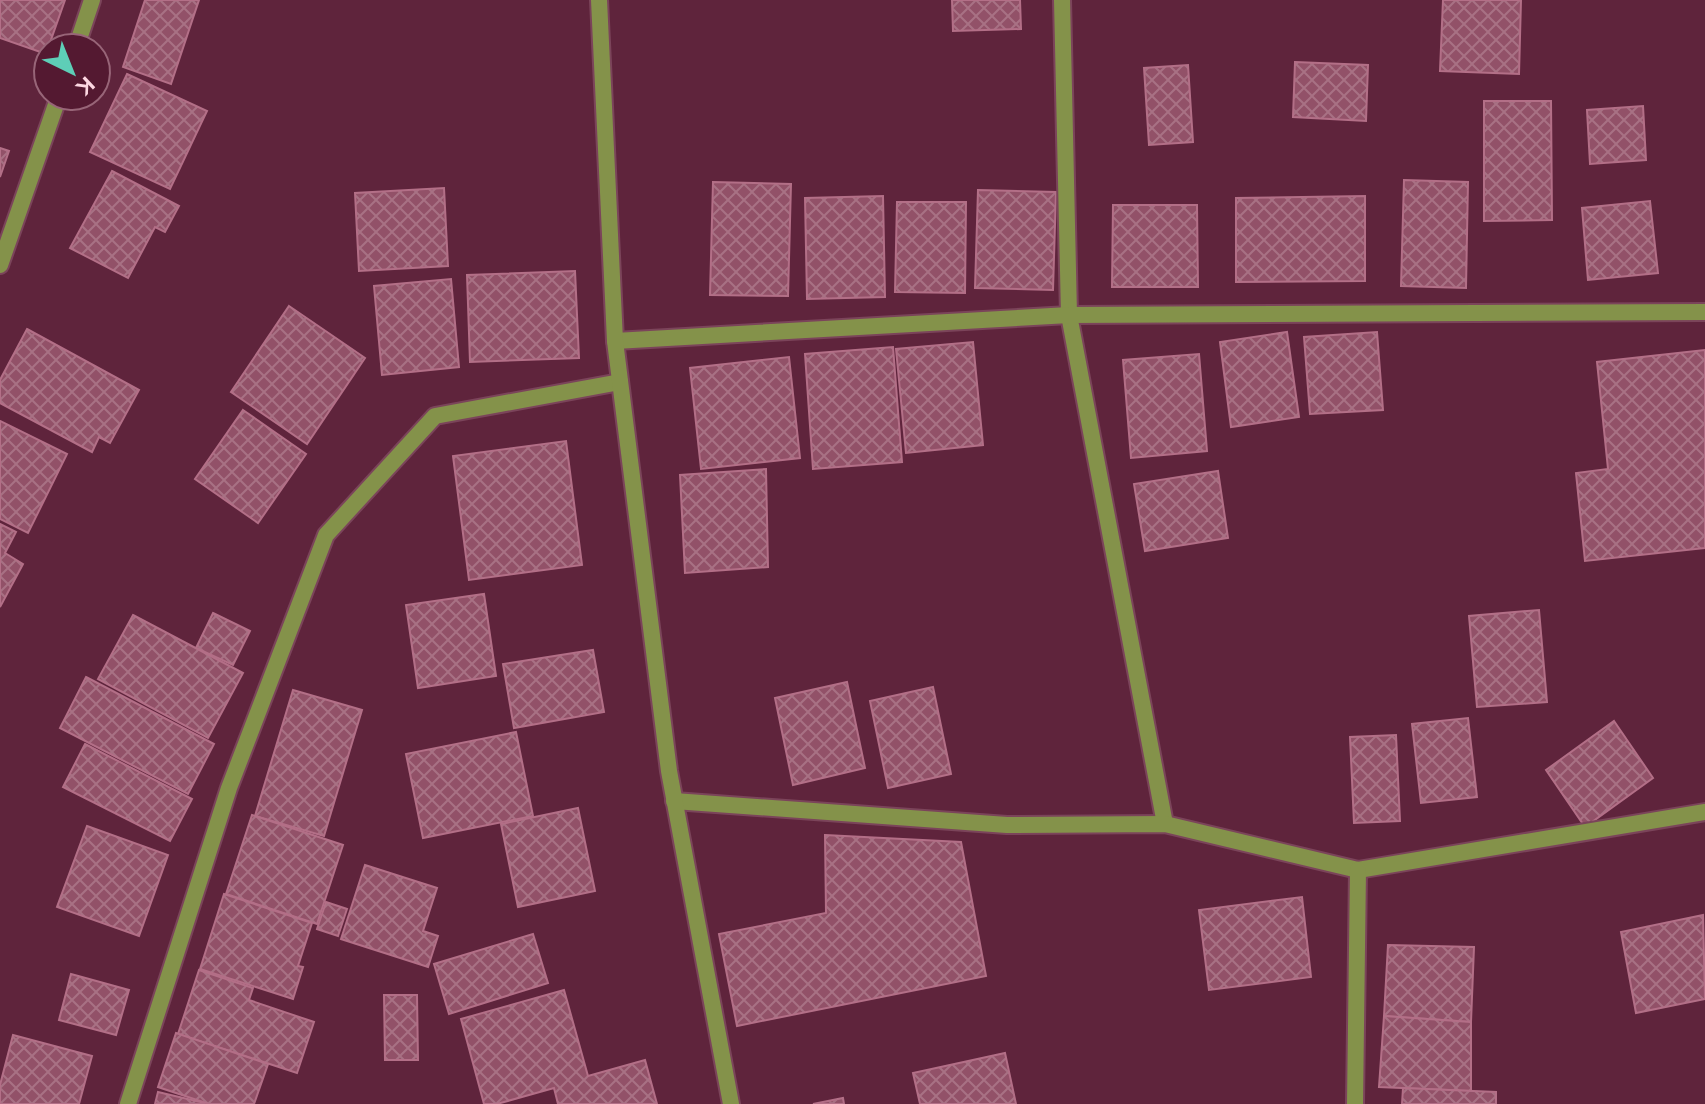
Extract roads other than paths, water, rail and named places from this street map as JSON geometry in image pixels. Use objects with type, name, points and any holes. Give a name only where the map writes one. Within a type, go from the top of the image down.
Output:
[{"type":"street","points":[[81,32],[92,0]]},
{"type":"street","points":[[599,0],[615,341],[674,801],[731,1104]]},
{"type":"street","points":[[1062,0],[1069,315],[1165,824]]},
{"type":"street","points":[[0,265],[53,112]]},
{"type":"street","points":[[615,341],[1069,315],[1705,312]]},
{"type":"street","points":[[128,1104],[229,788],[326,535],[435,416],[620,382]]},
{"type":"street","points":[[674,801],[1007,825],[1165,824],[1358,870],[1705,812]]},
{"type":"street","points":[[1355,1104],[1358,870]]}]
